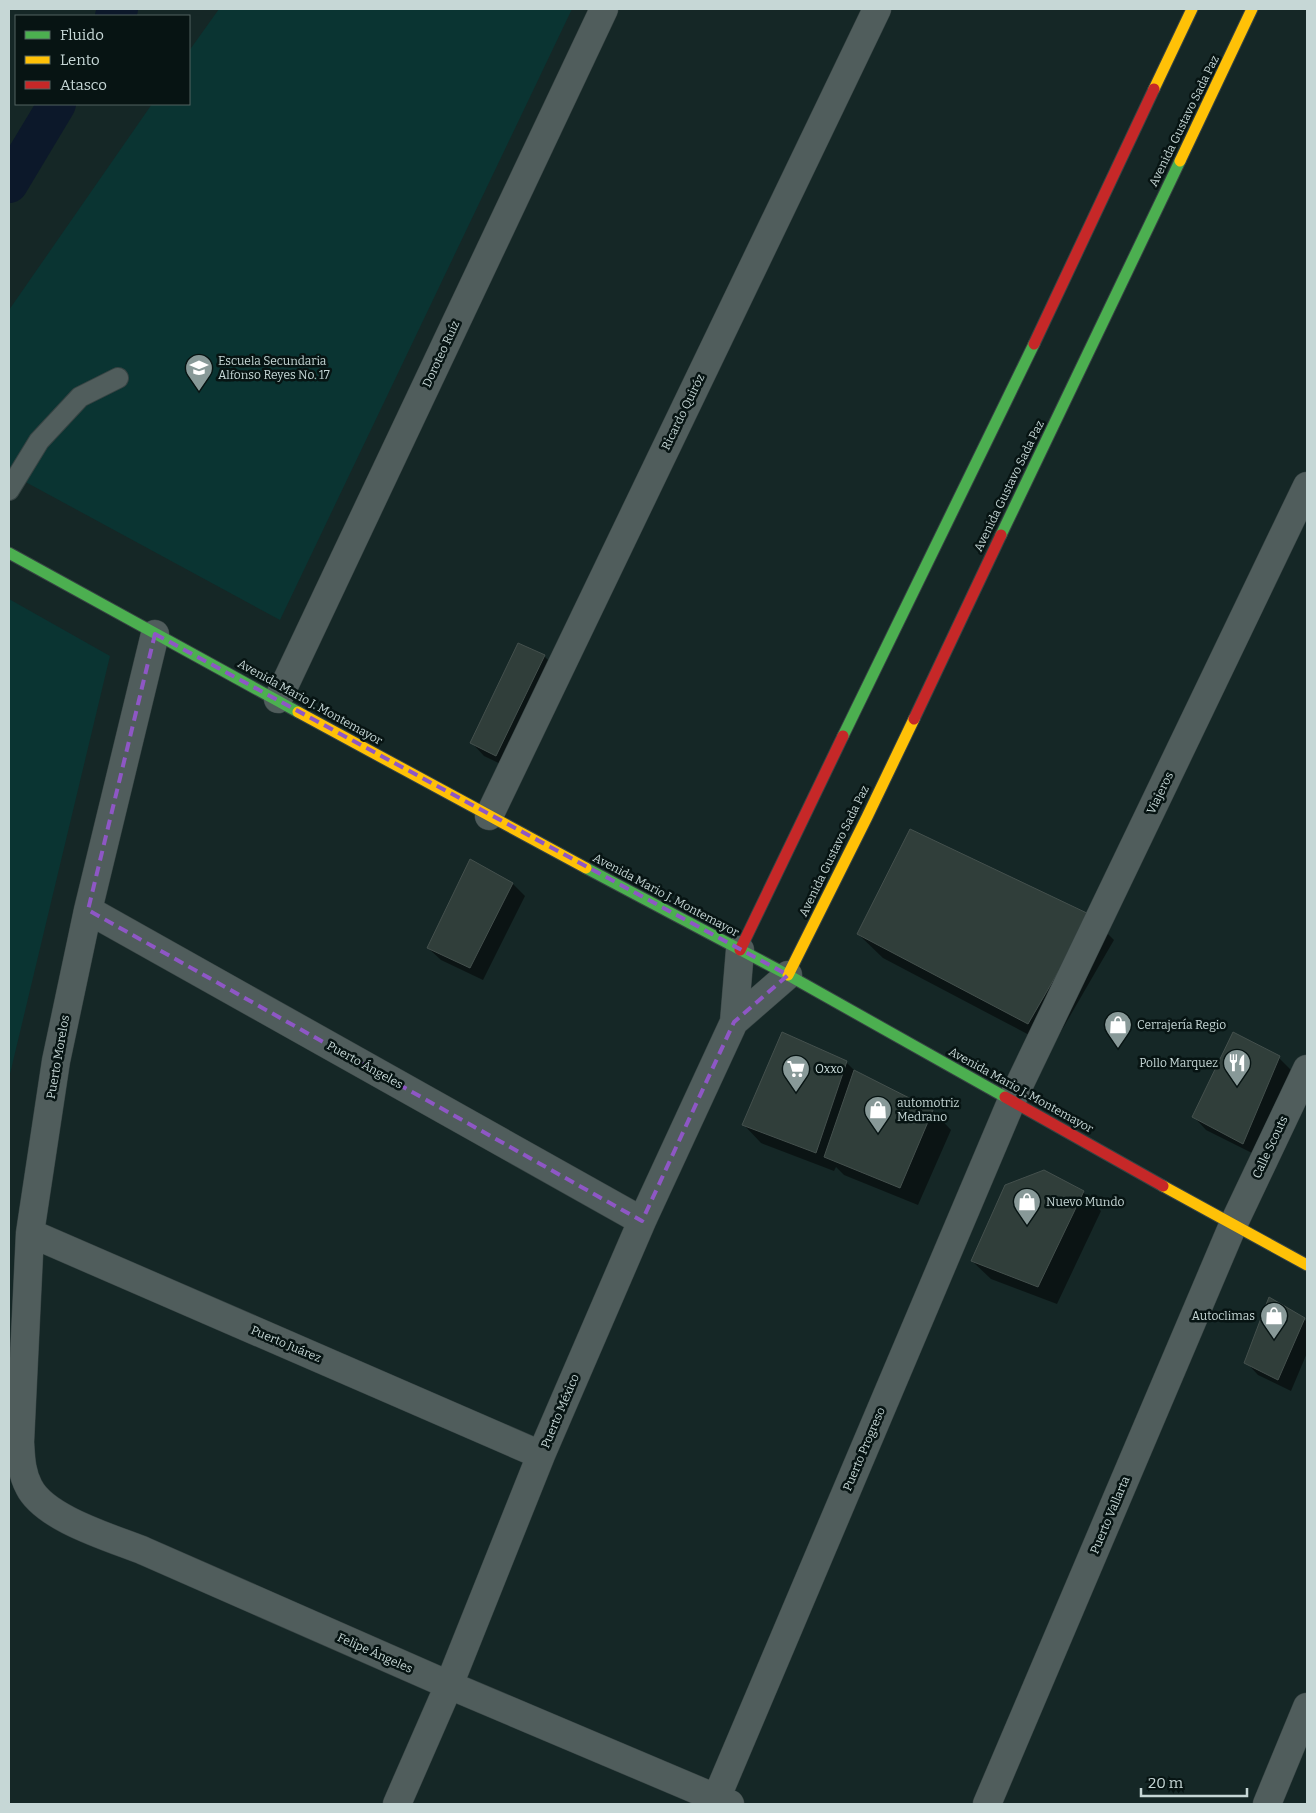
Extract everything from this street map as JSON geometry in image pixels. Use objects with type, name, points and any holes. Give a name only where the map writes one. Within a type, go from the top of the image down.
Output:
[{"type":"street","name":"Doroteo Ruíz","points":[[278,699],[604,9]]},
{"type":"street","name":"Ricardo Quiróz","points":[[489,816],[877,9]]},
{"type":"street","points":[[740,950],[1019,376],[1192,9]]},
{"type":"street","name":"Avenida Gustavo Sada Paz","points":[[788,975],[867,817],[1252,9]]},
{"type":"street","name":"Viajeros","points":[[1012,1100],[1307,486]]},
{"type":"street","name":"Avenida Mario J. Montemayor","points":[[9,553],[489,816],[788,975],[1307,1265]]},
{"type":"street","name":"Puerto Morelos","points":[[29,1488],[22,1467],[20,1442],[30,1233],[56,1061],[88,910],[155,634]]},
{"type":"street","name":"Puerto Ángeles","points":[[88,910],[642,1221]]},
{"type":"street","name":"Puerto México","points":[[397,1804],[449,1685],[541,1455],[642,1221],[734,1022],[740,950]]},
{"type":"street","name":"Puerto México","points":[[734,1022],[788,975]]},
{"type":"street","name":"Calle Scouts","points":[[1233,1225],[1307,1069]]},
{"type":"street","name":"Puerto Progreso","points":[[723,1802],[1012,1100]]},
{"type":"street","name":"Puerto Vallarta","points":[[987,1804],[1233,1225]]},
{"type":"street","name":"Puerto Juárez","points":[[30,1233],[541,1455]]},
{"type":"street","name":"Felipe Ángeles","points":[[29,1488],[42,1503],[68,1520],[153,1554],[449,1685],[723,1802]]},
{"type":"street","points":[[1267,1804],[1307,1707]]},
{"type":"lane","points":[[9,490],[39,441],[80,397],[118,378]]},
{"type":"highlighted area","points":[[155,634],[788,975],[734,1022],[642,1221],[88,910]]},
{"type":"shaded area","name":"Escuela Secundaria Alfonso Reyes No. 17","points":[[219,9],[572,9],[280,620],[9,473],[9,310],[151,105],[190,105],[190,50]]},
{"type":"shaded area","points":[[9,599],[110,656],[9,1078]]},
{"type":"building","points":[[518,643],[545,655],[496,756],[470,743]]},
{"type":"building","points":[[910,829],[1091,915],[1028,1024],[857,934]]},
{"type":"building","points":[[470,859],[513,883],[470,968],[427,948]]},
{"type":"building","name":"Oxxo","points":[[782,1032],[847,1061],[816,1153],[742,1125]]},
{"type":"building","name":"Pollo Marquez","points":[[1233,1032],[1280,1056],[1243,1144],[1192,1117]]},
{"type":"building","name":"automotriz Medrano","points":[[854,1070],[933,1110],[900,1188],[824,1157]]},
{"type":"building","name":"Nuevo Mundo","points":[[1044,1170],[1084,1191],[1038,1287],[971,1261],[1005,1185]]},
{"type":"building","name":"Autoclimas","points":[[1269,1297],[1305,1318],[1278,1380],[1244,1363]]},
{"type":"waterway","points":[[115,15],[119,9]]},
{"type":"waterway","points":[[9,184],[56,105]]},
{"type":"traffic: fast","points":[[1001,535],[1180,161]]},
{"type":"traffic: fast","points":[[843,736],[1034,344]]},
{"type":"traffic: fast","points":[[9,553],[298,712]]},
{"type":"traffic: fast","points":[[586,868],[788,975],[1005,1097]]},
{"type":"traffic: slow","points":[[1154,89],[1192,9]]},
{"type":"traffic: slow","points":[[1180,161],[1252,9]]},
{"type":"traffic: slow","points":[[298,712],[586,868]]},
{"type":"traffic: slow","points":[[788,975],[914,719]]},
{"type":"traffic: slow","points":[[1163,1186],[1307,1265]]},
{"type":"traffic: jam","points":[[1034,344],[1154,89]]},
{"type":"traffic: jam","points":[[914,719],[1001,535]]},
{"type":"traffic: jam","points":[[740,950],[843,736]]},
{"type":"traffic: jam","points":[[1005,1097],[1163,1186]]},
{"type":"place","name":"Escuela Secundaria Alfonso Reyes No. 17","points":[[199,392]]},
{"type":"place","name":"Cerrajería Regio","points":[[1118,1049]]},
{"type":"place","name":"Pollo Marquez","points":[[1237,1087]]},
{"type":"place","name":"Oxxo","points":[[796,1093]]},
{"type":"place","name":"automotriz Medrano","points":[[878,1134]]},
{"type":"place","name":"Nuevo Mundo","points":[[1027,1226]]},
{"type":"place","name":"Autoclimas","points":[[1274,1340]]}]
